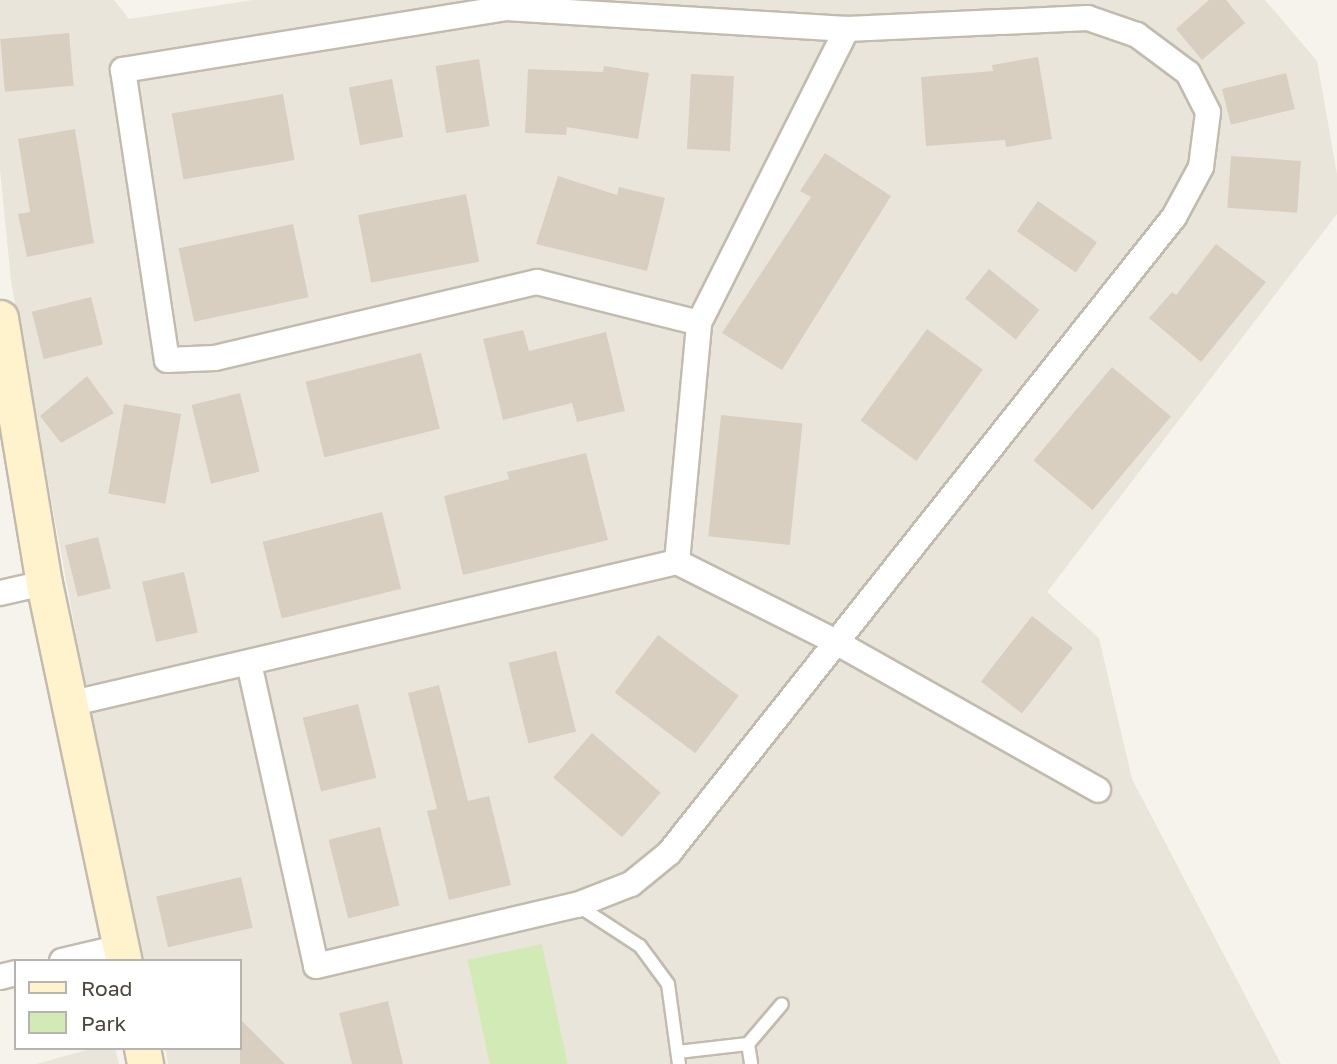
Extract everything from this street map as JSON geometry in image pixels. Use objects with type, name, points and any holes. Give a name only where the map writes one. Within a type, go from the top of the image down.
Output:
[{"type":"street","points":[[249,663],[316,966],[577,905],[631,884],[670,853],[834,641],[1174,217],[1201,167],[1208,112],[1188,73],[1137,35],[1088,18],[847,29],[506,8],[123,70],[167,360],[215,358],[537,282],[699,323]]},
{"type":"street","points":[[677,562],[699,323],[847,29]]},
{"type":"street","points":[[0,318],[44,583],[122,954],[79,959]]},
{"type":"street","points":[[69,704],[677,562],[834,641],[1098,790]]},
{"type":"street","points":[[0,593],[44,583]]},
{"type":"lane","points":[[577,905],[640,946],[668,984],[679,1058],[748,1044],[782,1004]]},
{"type":"lane","points":[[748,1044],[751,1064]]},
{"type":"shaded area","points":[[0,0],[114,0],[129,19],[253,0],[1265,0],[1317,61],[1337,174],[1337,214],[1047,592],[1099,638],[1132,779],[1281,1064],[168,1064],[165,1050],[242,1050],[242,959],[144,959],[105,792],[11,281],[0,169]]},
{"type":"shaded area","points":[[87,1050],[116,1050],[119,1064],[36,1064]]},
{"type":"green space","points":[[542,944],[568,1064],[490,1064],[468,960]]},
{"type":"building","points":[[1209,0],[1226,0],[1245,23],[1202,60],[1176,29]]},
{"type":"building","points":[[69,33],[74,86],[5,92],[0,39]]},
{"type":"building","points":[[1038,57],[1052,139],[1006,147],[1005,140],[926,146],[921,77],[993,71],[992,65]]},
{"type":"building","points":[[479,59],[490,126],[446,133],[436,66]]},
{"type":"building","points":[[604,66],[649,73],[638,139],[567,127],[566,135],[525,133],[528,69],[603,72]]},
{"type":"building","points":[[1286,73],[1295,109],[1231,125],[1222,89]]},
{"type":"building","points":[[691,74],[734,76],[730,151],[687,149]]},
{"type":"building","points":[[392,79],[403,137],[360,145],[349,87]]},
{"type":"building","points":[[283,94],[295,160],[183,180],[172,114]]},
{"type":"building","points":[[75,129],[94,243],[27,257],[18,214],[30,212],[18,139]]},
{"type":"building","points":[[825,153],[891,196],[782,370],[722,333],[811,197],[800,191]]},
{"type":"building","points":[[1231,156],[1301,161],[1297,213],[1227,208]]},
{"type":"building","points":[[558,176],[617,195],[619,187],[665,198],[647,271],[536,244]]},
{"type":"building","points":[[466,194],[479,262],[371,283],[358,215]]},
{"type":"building","points":[[1038,201],[1097,242],[1076,273],[1017,231]]},
{"type":"building","points":[[293,224],[309,297],[194,322],[179,248]]},
{"type":"building","points":[[1216,244],[1266,282],[1201,362],[1149,318],[1172,292],[1176,295]]},
{"type":"building","points":[[989,269],[1040,310],[1016,339],[965,299]]},
{"type":"building","points":[[91,297],[103,345],[44,359],[32,312]]},
{"type":"building","points":[[927,329],[983,370],[916,461],[861,420]]},
{"type":"building","points":[[523,330],[529,351],[606,332],[625,411],[577,422],[572,403],[503,420],[483,339]]},
{"type":"building","points":[[421,353],[440,429],[324,457],[306,382]]},
{"type":"building","points":[[1112,367],[1171,416],[1093,510],[1034,460]]},
{"type":"building","points":[[87,376],[114,413],[61,443],[40,416]]},
{"type":"building","points":[[240,393],[260,472],[211,484],[191,405]]},
{"type":"building","points":[[124,404],[181,414],[165,504],[108,494]]},
{"type":"building","points":[[721,415],[803,424],[790,545],[708,536]]},
{"type":"building","points":[[586,453],[608,540],[463,575],[444,496],[509,479],[507,472]]},
{"type":"building","points":[[382,512],[401,589],[282,618],[263,542]]},
{"type":"building","points":[[98,537],[111,588],[78,597],[65,545]]},
{"type":"building","points":[[184,572],[198,632],[156,642],[142,582]]},
{"type":"building","points":[[1032,616],[1073,648],[1022,713],[981,681]]},
{"type":"building","points":[[658,635],[739,696],[695,753],[615,693]]},
{"type":"building","points":[[556,651],[576,732],[529,743],[508,663]]},
{"type":"building","points":[[439,685],[468,801],[489,796],[511,885],[449,900],[427,811],[437,809],[408,693]]},
{"type":"building","points":[[358,704],[376,778],[321,792],[303,718]]},
{"type":"building","points":[[592,733],[661,793],[622,837],[553,778]]},
{"type":"building","points":[[380,827],[400,906],[348,918],[329,840]]},
{"type":"building","points":[[241,877],[253,928],[168,947],[156,897]]},
{"type":"building","points":[[388,1001],[403,1064],[352,1064],[339,1013]]},
{"type":"building","points":[[242,1021],[285,1064],[240,1064]]}]
